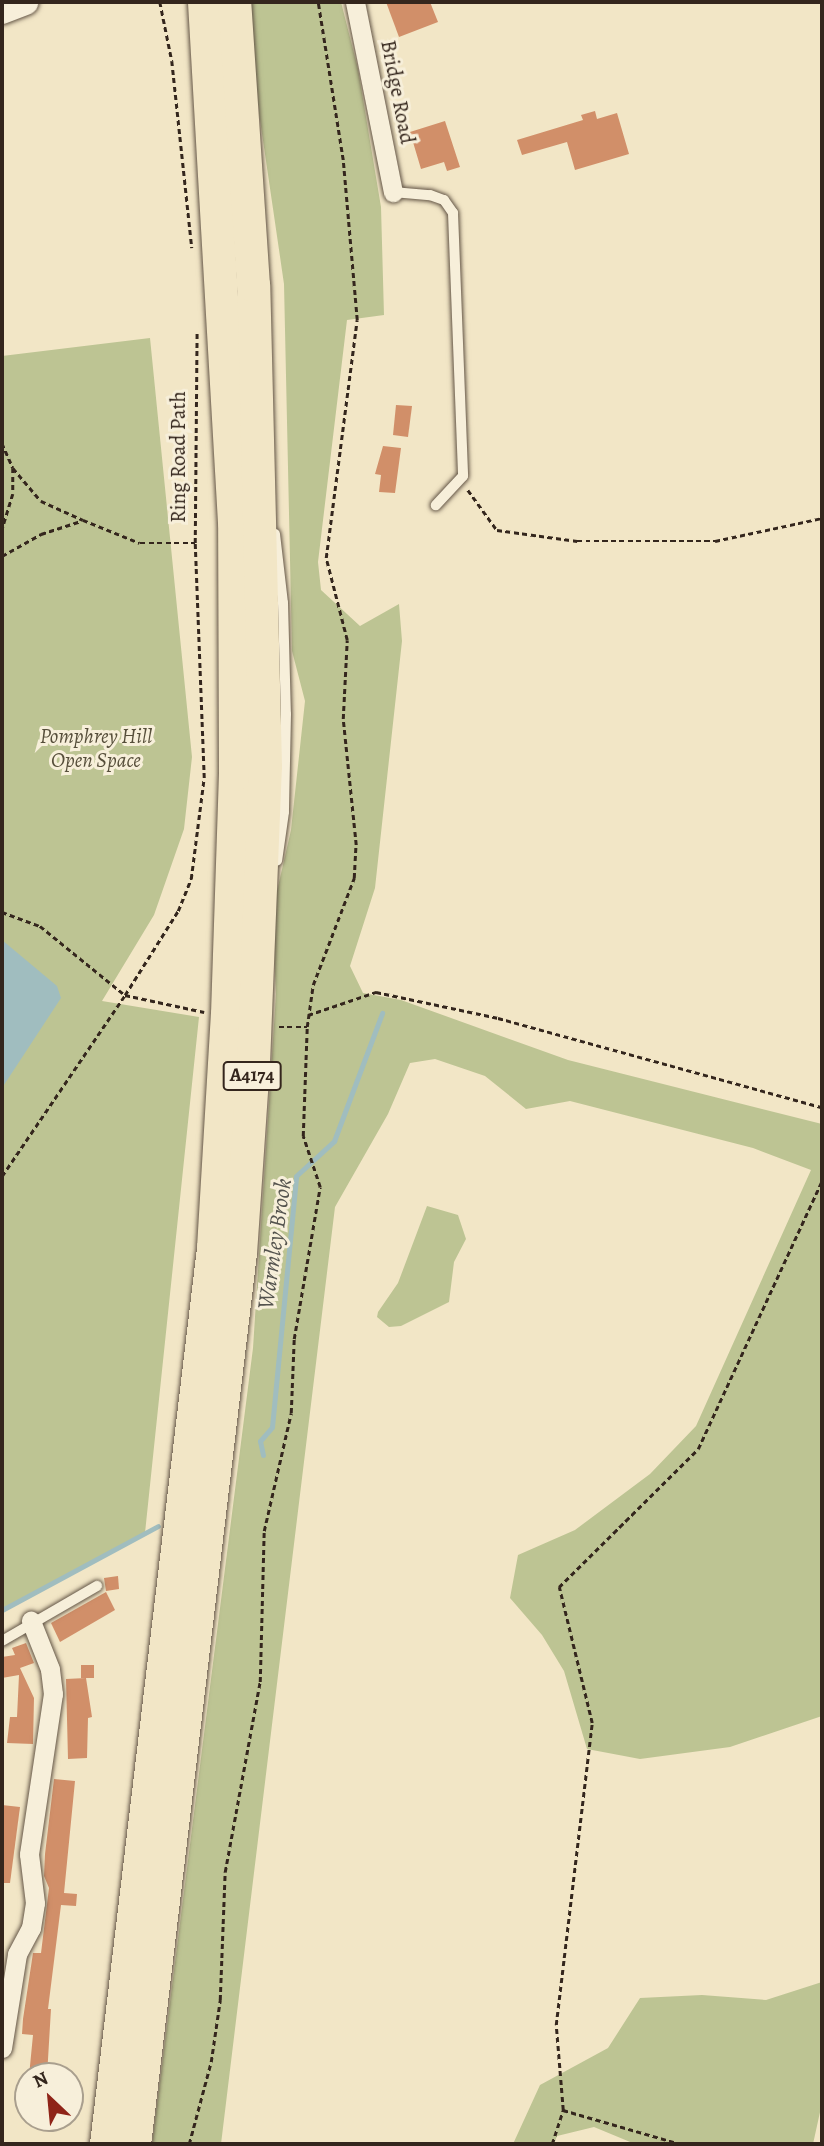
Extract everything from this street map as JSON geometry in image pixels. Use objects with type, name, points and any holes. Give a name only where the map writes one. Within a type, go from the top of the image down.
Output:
[{"type":"highway","name":"A4174","points":[[106,2144],[213,1248],[227,1014],[235,774],[234,522],[204,2]]},
{"type":"highway","name":"A4174","points":[[134,2144],[240,1253],[259,921],[265,766],[253,285],[234,2]]},
{"type":"main road","points":[[2,11],[25,2]]},
{"type":"street","name":"Bridge Road","points":[[355,2],[393,192]]},
{"type":"street","points":[[2,2048],[10,1953],[31,1928],[35,1903],[29,1854],[53,1694],[50,1669],[32,1621]]},
{"type":"lane","points":[[393,192],[430,195],[444,200],[453,213],[463,476],[436,505]]},
{"type":"lane","points":[[258,482],[272,513]]},
{"type":"lane","points":[[274,525],[283,603],[286,714],[284,812],[275,874]]},
{"type":"lane","points":[[259,921],[273,886]]},
{"type":"lane","points":[[2,1641],[32,1621],[97,1586]]},
{"type":"path","points":[[160,2],[172,61],[193,259]]},
{"type":"path","points":[[189,2144],[211,2062],[220,2000],[225,1872],[260,1682],[264,1531],[291,1413],[294,1339],[320,1187],[303,1136],[308,1016],[313,985],[354,878],[356,845],[343,719],[347,640],[326,558],[357,320],[343,160],[318,2]]},
{"type":"path","name":"Ring Road Path","points":[[2,1176],[125,995],[178,911],[199,844],[204,778],[195,543],[197,322]]},
{"type":"path","points":[[2,443],[13,468],[41,501],[140,543],[195,543]]},
{"type":"path","points":[[2,531],[13,494],[13,468]]},
{"type":"path","points":[[458,483],[470,491],[497,530],[577,541],[715,541],[822,518]]},
{"type":"path","points":[[2,556],[41,534],[83,520]]},
{"type":"path","points":[[2,912],[40,926],[125,995]]},
{"type":"path","points":[[308,1016],[376,992],[498,1018],[822,1107]]},
{"type":"path","points":[[277,1027],[307,1027]]},
{"type":"path","points":[[552,2144],[563,2110],[556,2025],[592,1723],[559,1587],[698,1449],[822,1181]]},
{"type":"path","points":[[563,2110],[681,2144]]},
{"type":"green space","points":[[249,2],[341,2],[358,69],[381,207],[384,315],[347,320],[318,562],[321,590],[360,626],[399,604],[402,641],[375,888],[350,966],[363,993],[401,1000],[568,1060],[822,1124],[822,1716],[730,1747],[640,1759],[587,1749],[564,1671],[542,1635],[510,1598],[518,1555],[575,1530],[650,1474],[696,1426],[811,1170],[753,1148],[570,1101],[526,1109],[485,1076],[435,1059],[410,1063],[388,1114],[335,1207],[221,2144],[152,2144],[253,1348],[276,994],[272,913],[291,830],[305,701],[292,651],[284,284],[259,113]]},
{"type":"green space","name":"Pomphrey Hill Open Space","points":[[150,338],[192,757],[184,829],[154,915],[102,1001],[199,1017],[145,1533],[2,1613],[2,356]]},
{"type":"green space","points":[[427,1206],[458,1215],[466,1239],[454,1262],[449,1302],[401,1326],[389,1327],[377,1317],[378,1312],[398,1283]]},
{"type":"green space","points":[[822,1982],[822,2103],[813,2144],[635,2144],[594,2127],[557,2136],[554,2144],[513,2144],[540,2085],[608,2048],[640,1998],[702,1995],[766,2000]]},
{"type":"water","points":[[2,940],[57,986],[61,998],[2,1088]]},
{"type":"building","points":[[386,2],[430,2],[438,22],[399,37]]},
{"type":"building","points":[[595,111],[597,119],[617,113],[629,154],[575,170],[567,142],[522,155],[517,140],[583,120],[581,115]]},
{"type":"building","points":[[445,121],[460,167],[447,171],[444,162],[421,169],[410,132]]},
{"type":"building","points":[[396,405],[412,406],[408,437],[393,435]]},
{"type":"building","points":[[383,446],[401,448],[395,493],[379,492],[381,475],[375,474]]},
{"type":"building","points":[[118,1576],[119,1589],[106,1591],[104,1578]]},
{"type":"building","points":[[106,1592],[115,1610],[60,1642],[51,1623]]},
{"type":"building","points":[[26,1643],[34,1663],[20,1668],[34,1698],[33,1744],[7,1743],[10,1717],[17,1717],[19,1675],[2,1678],[2,1657],[15,1655],[12,1648]]},
{"type":"building","points":[[81,1665],[94,1665],[94,1678],[81,1678]]},
{"type":"building","points":[[86,1678],[92,1717],[88,1718],[87,1758],[68,1759],[66,1679]]},
{"type":"building","points":[[54,1779],[75,1781],[64,1893],[77,1894],[76,1906],[61,1905],[48,2009],[51,2009],[48,2062],[30,2062],[33,2035],[22,2034],[23,2019],[33,1953],[41,1953],[49,1888],[44,1876]]},
{"type":"building","points":[[2,1805],[20,1807],[10,1883],[2,1883]]},
{"type":"waterway","name":"Warmley Brook","points":[[263,1455],[260,1441],[272,1427],[296,1176],[334,1141],[382,1013]]},
{"type":"waterway","name":"Warmley Brook","points":[[2,1610],[158,1526]]}]
